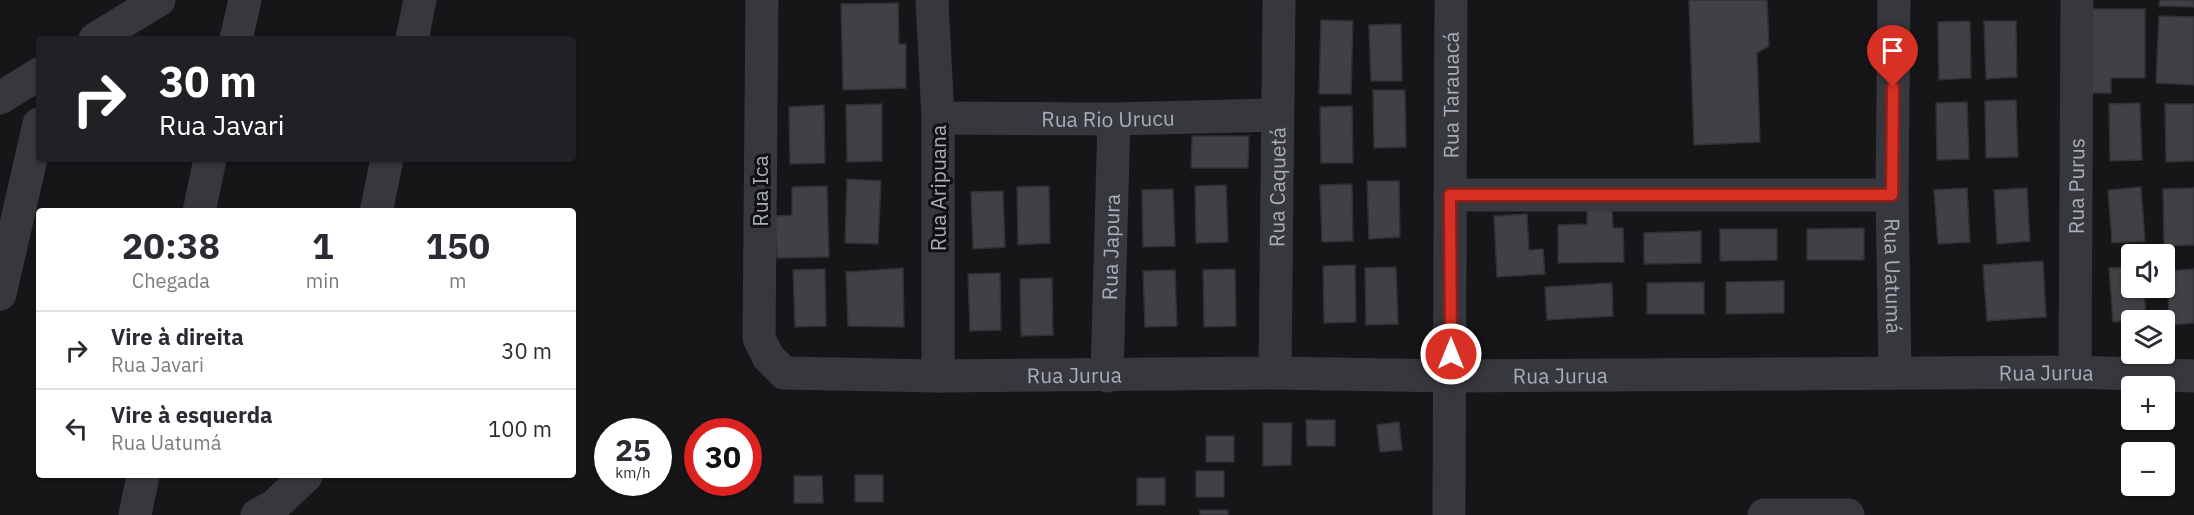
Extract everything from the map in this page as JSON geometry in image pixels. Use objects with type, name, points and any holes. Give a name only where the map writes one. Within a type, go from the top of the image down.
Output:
[{"type":"street","points":[[100,36],[159,0]]},
{"type":"street","points":[[237,36],[245,0]]},
{"type":"street","points":[[413,36],[420,0]]},
{"type":"street","name":"Rua Ica","points":[[762,0],[759,338],[768,357],[784,373]]},
{"type":"street","name":"Rua Aripuana","points":[[932,0],[938,117],[938,376]]},
{"type":"street","name":"Rua Caquetá","points":[[1275,373],[1279,0]]},
{"type":"street","name":"Rua Tarauacá","points":[[1449,515],[1451,0]]},
{"type":"street","name":"Rua Uatumá","points":[[1894,0],[1892,195],[1895,373]]},
{"type":"street","name":"Rua Purus","points":[[2075,372],[2077,0]]},
{"type":"street","points":[[0,98],[36,76]]},
{"type":"street","name":"Rua Rio Urucu","points":[[938,117],[1114,119],[1277,115]]},
{"type":"street","name":"Rua Japura","points":[[1107,376],[1114,119]]},
{"type":"street","points":[[0,294],[36,137]]},
{"type":"street","points":[[200,208],[209,162]]},
{"type":"street","points":[[377,208],[386,162]]},
{"type":"street","points":[[1450,195],[1892,195]]},
{"type":"street","name":"Rua Jurua","points":[[784,373],[938,376],[1275,373],[1451,376],[2075,372],[2194,376]]},
{"type":"street","points":[[135,515],[143,478]]},
{"type":"street","points":[[257,515],[273,506],[304,478]]},
{"type":"street","points":[[1764,515],[1848,515]]},
{"type":"building","points":[[1689,0],[1767,0],[1769,46],[1757,53],[1760,142],[1694,145]]},
{"type":"building","points":[[2160,0],[2194,0],[2194,7],[2159,6]]},
{"type":"building","points":[[898,3],[899,44],[906,44],[906,88],[843,90],[841,4]]},
{"type":"building","points":[[2085,9],[2145,9],[2145,78],[2111,78],[2111,93],[2085,93]]},
{"type":"building","points":[[2159,16],[2194,17],[2194,85],[2156,83]]},
{"type":"building","points":[[1321,20],[1353,21],[1351,94],[1319,94]]},
{"type":"building","points":[[1970,21],[1971,78],[1939,80],[1938,22]]},
{"type":"building","points":[[1984,21],[2016,21],[2017,77],[1986,79]]},
{"type":"building","points":[[1401,24],[1402,81],[1371,81],[1369,25]]},
{"type":"building","points":[[1373,90],[1405,90],[1406,147],[1374,148]]},
{"type":"building","points":[[2016,100],[2018,157],[1986,158],[1985,101]]},
{"type":"building","points":[[1967,102],[1969,159],[1937,160],[1936,103]]},
{"type":"building","points":[[2140,103],[2142,160],[2110,161],[2109,104]]},
{"type":"building","points":[[882,104],[882,161],[847,162],[846,105]]},
{"type":"building","points":[[2165,104],[2194,104],[2194,161],[2166,162]]},
{"type":"building","points":[[824,105],[825,163],[790,164],[789,107]]},
{"type":"building","points":[[1352,106],[1353,163],[1321,163],[1320,107]]},
{"type":"building","points":[[1192,136],[1249,136],[1248,168],[1191,168]]},
{"type":"building","points":[[847,179],[881,181],[878,244],[845,243]]},
{"type":"building","points":[[1367,181],[1399,181],[1400,237],[1369,239]]},
{"type":"building","points":[[1352,184],[1353,241],[1322,242],[1320,185]]},
{"type":"building","points":[[1226,185],[1228,242],[1196,243],[1195,186]]},
{"type":"building","points":[[827,186],[829,257],[777,258],[775,216],[792,215],[792,187]]},
{"type":"building","points":[[1049,186],[1050,243],[1018,245],[1017,187]]},
{"type":"building","points":[[2141,187],[2145,241],[2112,243],[2108,190]]},
{"type":"building","points":[[1967,188],[1970,242],[1938,244],[1934,190]]},
{"type":"building","points":[[2027,188],[2030,241],[1997,244],[1994,190]]},
{"type":"building","points":[[2194,188],[2194,245],[2164,244],[2163,189]]},
{"type":"building","points":[[1173,189],[1175,246],[1143,247],[1142,190]]},
{"type":"building","points":[[1003,191],[1005,247],[973,249],[971,192]]},
{"type":"building","points":[[1587,207],[1612,207],[1613,228],[1623,228],[1624,262],[1558,263],[1558,225],[1587,224]]},
{"type":"building","points":[[1527,214],[1529,250],[1543,249],[1545,274],[1497,277],[1494,216]]},
{"type":"building","points":[[1864,228],[1864,260],[1807,260],[1807,229]]},
{"type":"building","points":[[1720,229],[1777,229],[1777,260],[1720,261]]},
{"type":"building","points":[[1701,231],[1701,263],[1644,264],[1644,233]]},
{"type":"building","points":[[2043,261],[2046,317],[1987,321],[1983,265]]},
{"type":"building","points":[[1355,265],[1356,322],[1324,323],[1323,266]]},
{"type":"building","points":[[1396,267],[1398,324],[1366,325],[1365,268]]},
{"type":"building","points":[[2121,267],[2121,298],[2145,298],[2145,310],[2121,310],[2121,321],[2113,322],[2109,268]]},
{"type":"building","points":[[903,268],[904,327],[848,326],[846,272]]},
{"type":"building","points":[[825,269],[826,326],[795,327],[793,270]]},
{"type":"building","points":[[1235,269],[1236,326],[1204,327],[1203,270]]},
{"type":"building","points":[[2194,269],[2194,323],[2175,325],[2175,310],[2169,310],[2168,298],[2175,298],[2175,270]]},
{"type":"building","points":[[1175,270],[1177,326],[1145,327],[1143,271]]},
{"type":"building","points":[[1000,273],[1001,330],[970,331],[968,274]]},
{"type":"building","points":[[1052,278],[1053,335],[1021,336],[1020,279]]},
{"type":"building","points":[[1784,281],[1784,313],[1726,314],[1726,282]]},
{"type":"building","points":[[1704,282],[1704,314],[1647,314],[1647,283]]},
{"type":"building","points":[[1612,283],[1613,316],[1547,320],[1545,287]]},
{"type":"building","points":[[1306,420],[1335,420],[1335,446],[1307,446]]},
{"type":"building","points":[[1399,422],[1402,450],[1380,452],[1377,425]]},
{"type":"building","points":[[1263,423],[1292,423],[1291,465],[1263,466]]},
{"type":"building","points":[[1206,436],[1234,436],[1234,462],[1206,462]]},
{"type":"building","points":[[1196,471],[1224,471],[1224,497],[1196,497]]},
{"type":"building","points":[[855,475],[883,475],[883,502],[855,502]]},
{"type":"building","points":[[794,476],[822,476],[823,503],[794,503]]},
{"type":"building","points":[[1137,478],[1165,478],[1165,505],[1137,505]]},
{"type":"building","points":[[1200,510],[1228,510],[1228,515],[1200,515]]},
{"type":"route","points":[[1451,354],[1450,195],[1892,195],[1893,87]]}]
